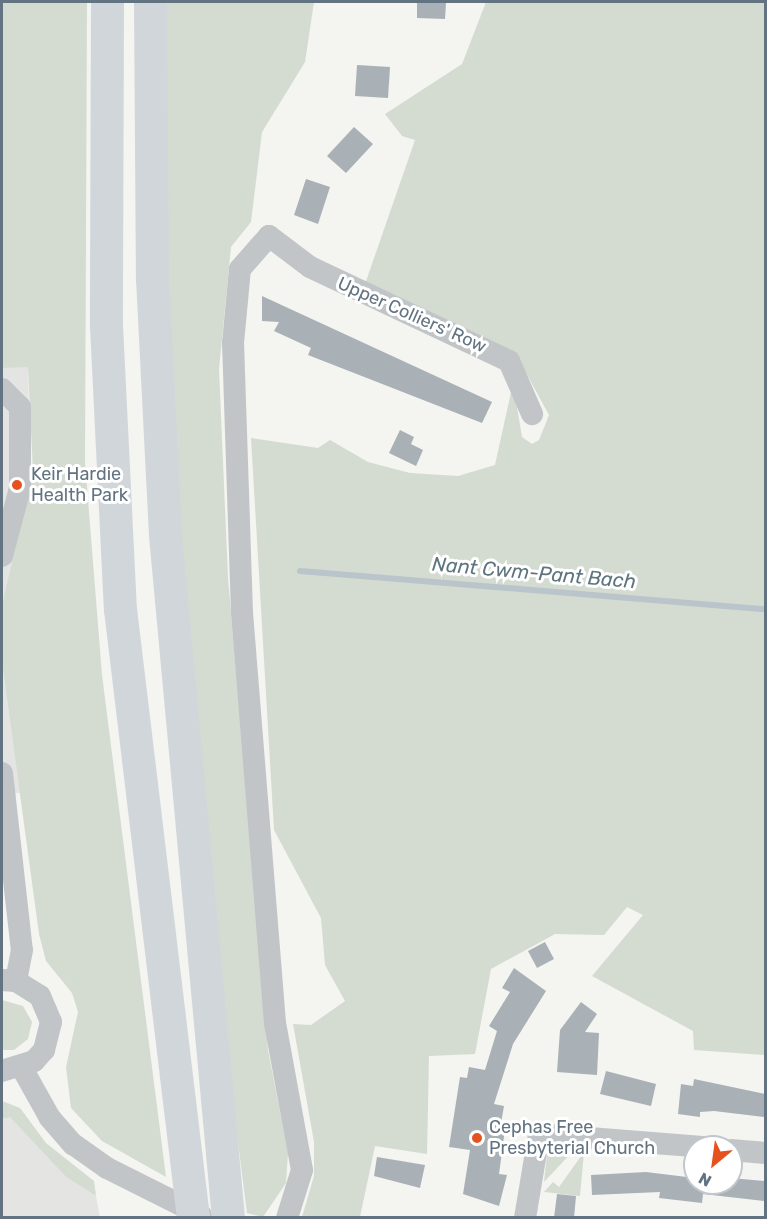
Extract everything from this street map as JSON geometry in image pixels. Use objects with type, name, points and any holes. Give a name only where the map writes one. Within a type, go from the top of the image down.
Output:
[{"type":"highway","points":[[107,2],[106,325],[120,609],[191,1202]]},
{"type":"highway","points":[[150,2],[152,278],[165,535],[220,1213]]},
{"type":"street","name":"Upper Colliers' Row","points":[[287,1218],[302,1170],[275,1023],[242,613],[233,343],[240,269],[269,236],[310,267],[509,361],[532,414]]},
{"type":"street","points":[[2,389],[20,407],[20,488],[2,556]]},
{"type":"street","points":[[2,773],[22,950],[9,980],[40,996],[51,1022],[44,1050],[12,1070],[50,1118],[81,1150],[220,1213]]},
{"type":"street","points":[[525,1218],[539,1134],[683,1145]]},
{"type":"street","points":[[743,1151],[765,1153]]},
{"type":"shaded area","points":[[2,2],[87,2],[85,462],[102,675],[166,1177],[102,1141],[71,1108],[66,1067],[78,1012],[72,993],[46,961],[39,934],[2,662],[2,605],[33,472],[28,367],[2,368]]},
{"type":"shaded area","points":[[167,2],[314,2],[305,62],[262,132],[251,222],[231,247],[219,369],[228,578],[268,1050],[288,1153],[286,1183],[263,1217],[247,1213],[202,861],[163,267]]},
{"type":"shaded area","points":[[486,2],[765,2],[765,1055],[694,1050],[693,1031],[592,976],[643,915],[627,907],[604,935],[555,934],[491,969],[475,1054],[429,1056],[427,1154],[375,1146],[360,1217],[302,1217],[314,1176],[314,1142],[293,1024],[311,1025],[345,1001],[325,965],[321,918],[274,830],[251,438],[318,448],[330,440],[368,462],[410,473],[458,476],[495,465],[513,383],[522,437],[532,444],[539,440],[549,415],[525,371],[364,287],[415,140],[402,136],[385,114],[462,64]]},
{"type":"shaded area","name":"Keir Hardie Health Park","points":[[28,366],[31,497],[2,604],[2,368]]},
{"type":"shaded area","points":[[2,662],[20,793],[2,794]]},
{"type":"shaded area","points":[[2,1000],[23,1006],[32,1022],[28,1039],[14,1050],[2,1050]]},
{"type":"shaded area","points":[[2,1101],[20,1108],[46,1143],[94,1181],[96,1196],[66,1177],[10,1117],[2,1119]]},
{"type":"shaded area","points":[[10,1116],[66,1177],[96,1196],[100,1217],[2,1218],[2,1119]]},
{"type":"shaded area","points":[[562,1146],[576,1148],[544,1182],[547,1155]]},
{"type":"shaded area","points":[[584,1152],[580,1196],[544,1192],[553,1182],[559,1187]]},
{"type":"building","points":[[417,2],[446,3],[445,19],[417,18]]},
{"type":"building","points":[[357,65],[390,67],[388,98],[355,96]]},
{"type":"building","points":[[354,127],[373,144],[346,173],[327,156]]},
{"type":"building","points":[[306,179],[330,187],[318,224],[294,215]]},
{"type":"building","points":[[262,296],[492,402],[482,423],[308,355],[311,348],[274,331],[279,322],[262,321]]},
{"type":"building","points":[[400,430],[414,437],[411,444],[423,450],[416,466],[389,453]]},
{"type":"building","points":[[545,942],[554,959],[537,968],[528,951]]},
{"type":"building","points":[[514,968],[546,991],[513,1044],[494,1104],[504,1106],[500,1129],[505,1129],[499,1174],[507,1175],[499,1206],[463,1194],[470,1150],[449,1147],[460,1077],[467,1078],[469,1067],[485,1070],[497,1031],[489,1026],[510,992],[502,988]]},
{"type":"building","points":[[581,1002],[597,1014],[585,1032],[599,1033],[597,1075],[557,1072],[560,1030]]},
{"type":"building","points":[[606,1071],[656,1084],[651,1106],[600,1094]]},
{"type":"building","points":[[694,1079],[765,1094],[765,1117],[714,1111],[700,1112],[700,1117],[678,1114],[681,1084],[693,1086]]},
{"type":"building","points":[[377,1157],[425,1165],[420,1188],[374,1176]]},
{"type":"building","points":[[646,1172],[683,1177],[683,1195],[703,1195],[702,1203],[659,1198],[660,1192],[592,1195],[591,1175]]},
{"type":"building","points":[[743,1179],[765,1181],[765,1201],[712,1195],[743,1195]]},
{"type":"building","points":[[557,1194],[576,1196],[574,1218],[554,1218]]},
{"type":"waterway","name":"Nant Cwm-Pant Bach","points":[[300,571],[766,609]]},
{"type":"place","name":"Keir Hardie Health Park","points":[[17,485]]},
{"type":"place","name":"Cephas Free Presbyterial Church","points":[[477,1138]]}]
